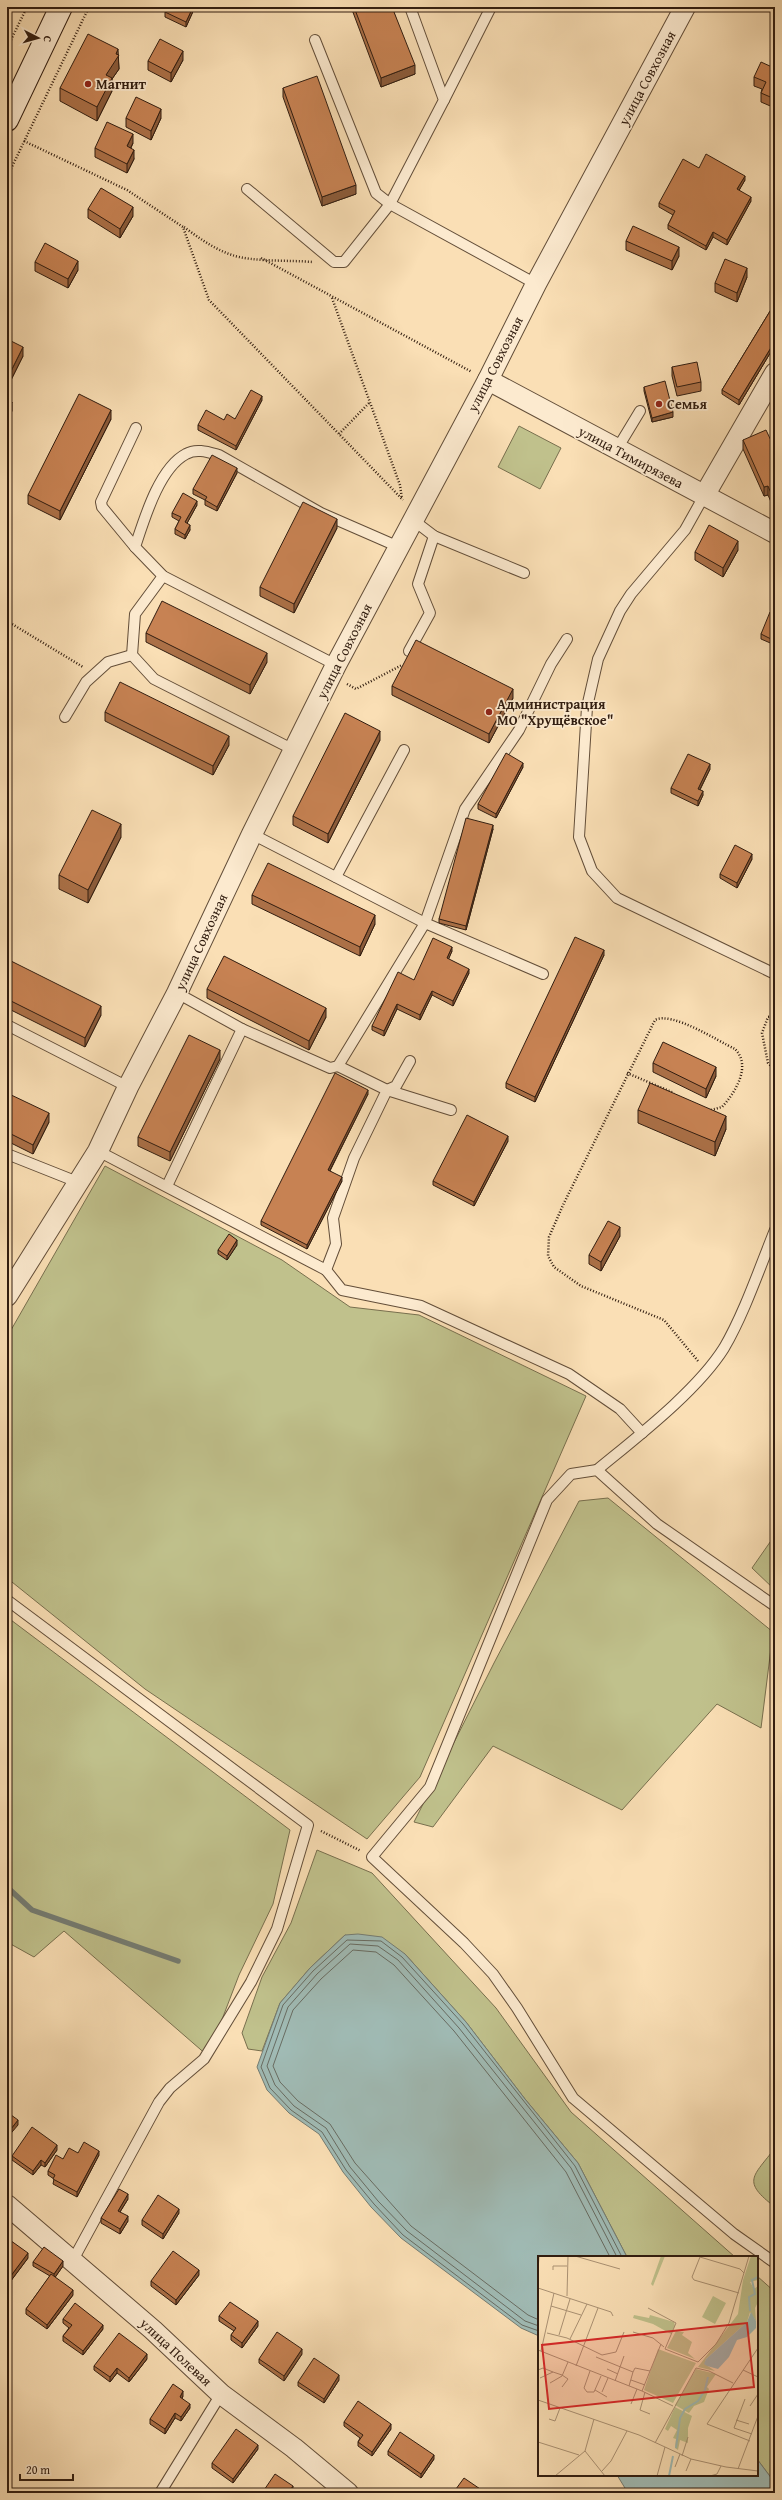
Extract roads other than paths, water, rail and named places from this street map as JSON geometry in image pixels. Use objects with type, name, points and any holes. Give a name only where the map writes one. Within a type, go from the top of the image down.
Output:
[{"type":"main road","points":[[7,120],[61,7]]},
{"type":"street","name":"улица Совхозная","points":[[7,1296],[80,1183],[98,1151],[128,1087],[177,993],[252,834],[333,670],[399,547],[409,513],[488,380],[536,284],[685,7]]},
{"type":"street","points":[[704,496],[775,373]]},
{"type":"street","name":"улица Тимирязева","points":[[488,380],[775,533]]},
{"type":"street","name":"улица Полевая","points":[[7,2205],[46,2240],[73,2260],[153,2330],[221,2394],[294,2448],[348,2493]]},
{"type":"lane","points":[[410,7],[444,100]]},
{"type":"lane","points":[[247,189],[338,264],[344,262],[390,204],[491,7]]},
{"type":"lane","points":[[315,40],[376,193],[390,204],[536,284]]},
{"type":"lane","points":[[617,449],[640,411]]},
{"type":"lane","points":[[136,428],[101,502],[102,507],[135,547],[163,576],[333,670]]},
{"type":"lane","points":[[135,547],[150,506],[171,467],[186,454],[194,451],[219,455],[321,513],[399,547]]},
{"type":"lane","points":[[704,496],[681,535],[631,594],[620,611],[598,659],[587,707],[579,837],[592,871],[617,898],[775,974]]},
{"type":"lane","points":[[409,513],[434,536],[524,573]]},
{"type":"lane","points":[[409,651],[430,613],[418,584],[434,536]]},
{"type":"lane","points":[[163,576],[135,614],[132,655],[154,679],[294,750]]},
{"type":"lane","points":[[338,1066],[425,923],[465,809],[519,730],[551,664],[567,639]]},
{"type":"lane","points":[[65,717],[84,684],[108,662],[132,655]]},
{"type":"lane","points":[[336,878],[404,750]]},
{"type":"lane","points":[[252,834],[425,923],[543,974]]},
{"type":"lane","points":[[177,993],[242,1029],[330,1068],[338,1066],[386,1090],[451,1110]]},
{"type":"lane","points":[[7,1025],[128,1087]]},
{"type":"lane","points":[[167,1186],[242,1029]]},
{"type":"lane","points":[[326,1270],[336,1244],[333,1218],[354,1158],[386,1090],[396,1086],[410,1061]]},
{"type":"lane","points":[[98,1151],[326,1270],[342,1290],[421,1306],[569,1374],[620,1408],[642,1433]]},
{"type":"lane","points":[[7,1154],[80,1183]]},
{"type":"lane","points":[[775,1230],[724,1347],[707,1372],[642,1433],[597,1470],[571,1474],[547,1500],[430,1788],[372,1856],[464,1943],[493,1974],[517,2008],[573,2098],[734,2234],[775,2263]]},
{"type":"lane","points":[[597,1470],[657,1524],[775,1606]]},
{"type":"lane","points":[[7,1600],[308,1825],[277,1929],[250,1982],[204,2059],[170,2088],[159,2102],[73,2260]]},
{"type":"lane","points":[[160,2493],[221,2394]]},
{"type":"water","points":[[358,1934],[382,1937],[405,1954],[466,2022],[525,2099],[578,2163],[626,2256],[538,2256],[538,2336],[521,2328],[401,2238],[371,2207],[343,2172],[319,2134],[289,2113],[267,2090],[257,2067],[280,2003],[310,1968],[345,1935]]},
{"type":"water","points":[[758,2460],[775,2483],[775,2493],[628,2493],[618,2476],[758,2476]]},
{"type":"waterway","points":[[7,1887],[32,1910],[178,1961]]},
{"type":"place","name":"Магнит","points":[[88,84]]},
{"type":"place","name":"Семья","points":[[659,404]]},
{"type":"place","name":"Администрация МО \"Хрущёвское\"","points":[[489,712]]}]
